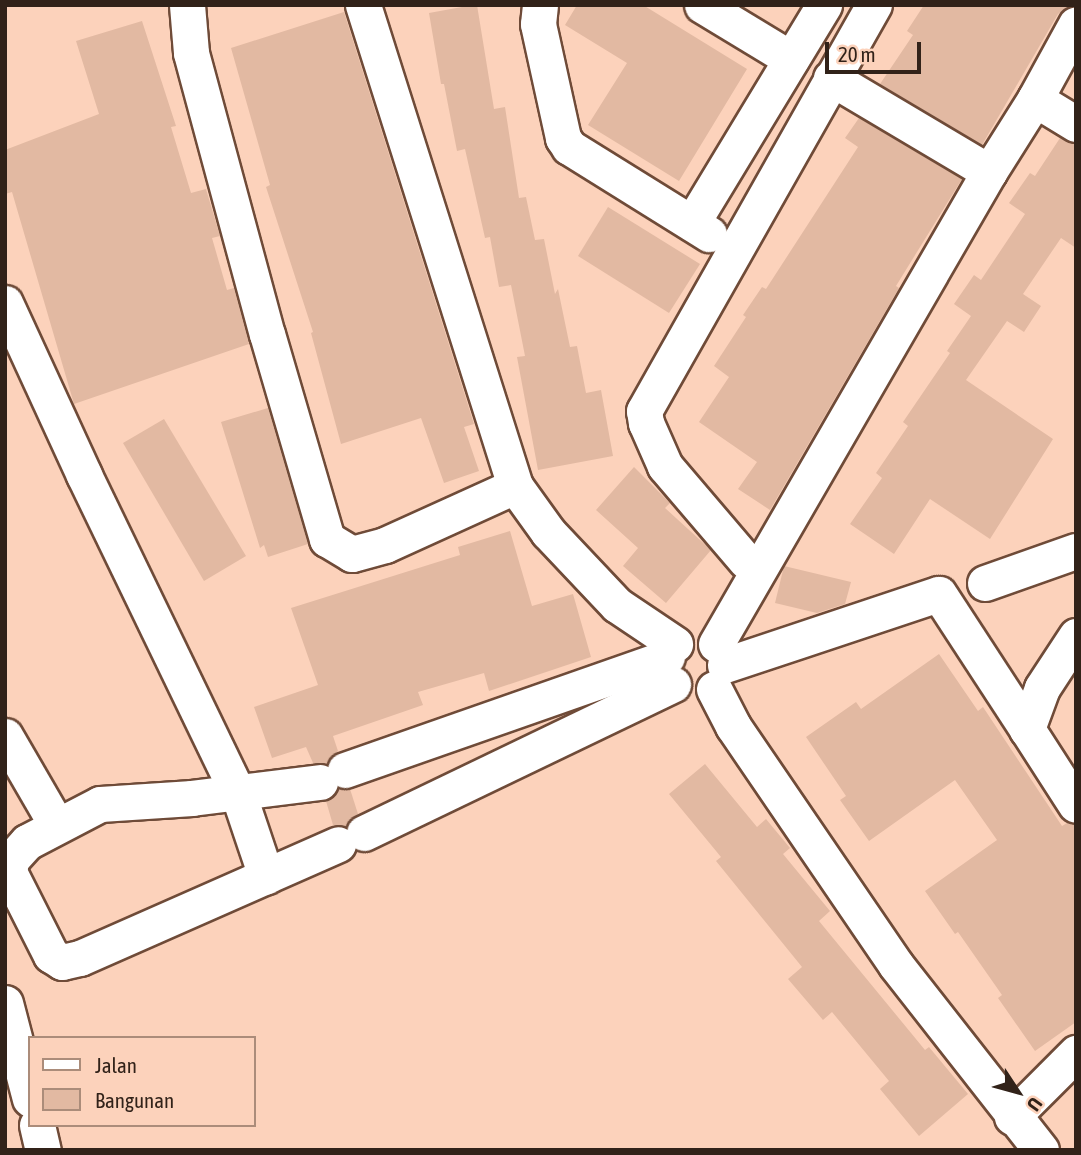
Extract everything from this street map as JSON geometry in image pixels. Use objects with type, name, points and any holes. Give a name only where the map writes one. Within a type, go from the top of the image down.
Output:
[{"type":"street","points":[[187,5],[194,65],[267,334],[327,539],[352,554],[385,545],[515,486]]},
{"type":"street","points":[[363,5],[515,486],[548,532],[672,662],[685,693],[700,695],[989,172],[1035,99],[1076,24]]},
{"type":"street","points":[[540,5],[538,24],[563,138],[576,152],[701,228],[791,59],[824,5]]},
{"type":"street","points":[[702,5],[791,59]]},
{"type":"street","points":[[746,561],[665,466],[646,424],[644,411],[874,5]]},
{"type":"street","points":[[831,78],[989,172]]},
{"type":"street","points":[[1035,99],[1076,124]]},
{"type":"street","points":[[5,303],[84,475],[238,793],[266,876]]},
{"type":"street","points":[[985,583],[1076,551]]},
{"type":"street","points":[[718,666],[939,594],[1076,805]]},
{"type":"street","points":[[672,662],[506,714],[332,776],[238,793],[100,804],[56,824],[27,842],[11,860],[9,872],[51,955],[62,962],[80,958],[351,838],[513,761],[672,662],[695,636],[718,666],[733,726],[897,965],[1041,1150]]},
{"type":"street","points":[[1027,729],[1042,688],[1076,636]]},
{"type":"street","points":[[506,714],[513,761]]},
{"type":"street","points":[[5,736],[56,824]]},
{"type":"street","points":[[5,1003],[28,1091]]},
{"type":"street","points":[[1012,1116],[1076,1053]]},
{"type":"street","points":[[37,1127],[43,1150]]},
{"type":"building","points":[[477,5],[494,109],[505,107],[519,198],[526,197],[535,240],[544,239],[555,294],[558,289],[570,347],[577,346],[586,393],[601,390],[613,456],[538,470],[517,357],[525,356],[511,285],[499,287],[490,237],[485,238],[465,149],[457,151],[444,84],[441,84],[429,13]]},
{"type":"building","points":[[577,5],[643,5],[747,69],[679,181],[588,125],[627,63],[565,25]]},
{"type":"building","points":[[924,5],[1070,5],[1058,14],[982,145],[880,84],[913,35],[907,31]]},
{"type":"building","points":[[344,12],[474,424],[464,427],[479,471],[444,483],[421,418],[341,444],[311,333],[313,332],[266,187],[270,185],[231,48]]},
{"type":"building","points":[[142,21],[176,126],[171,127],[191,193],[206,189],[220,236],[212,238],[227,290],[234,288],[249,344],[74,404],[12,192],[5,194],[5,150],[99,114],[76,41]]},
{"type":"building","points":[[859,118],[962,179],[896,286],[899,288],[770,510],[738,489],[757,462],[699,422],[729,377],[714,366],[746,317],[743,315],[762,287],[766,289],[858,147],[845,138]]},
{"type":"building","points":[[1060,138],[1076,144],[1076,248],[1061,238],[1023,294],[1041,306],[1024,332],[1007,321],[966,380],[1053,439],[990,539],[930,499],[894,554],[850,524],[882,478],[876,473],[908,426],[903,422],[950,353],[947,351],[971,316],[954,304],[974,275],[981,280],[1025,214],[1009,203],[1030,173],[1035,176]]},
{"type":"building","points":[[608,207],[700,264],[669,313],[578,256]]},
{"type":"building","points":[[268,408],[308,544],[268,557],[264,545],[260,548],[221,422]]},
{"type":"building","points":[[164,419],[246,556],[204,581],[123,443]]},
{"type":"building","points":[[634,467],[670,503],[665,508],[711,550],[666,603],[623,566],[638,548],[596,510]]},
{"type":"building","points":[[510,531],[532,606],[573,594],[591,657],[489,691],[484,673],[418,692],[423,705],[333,736],[338,751],[327,763],[313,763],[306,747],[272,758],[254,707],[318,685],[291,608],[460,555],[458,547]]},
{"type":"building","points":[[784,566],[851,582],[845,604],[817,613],[775,603]]},
{"type":"building","points":[[939,654],[978,711],[983,707],[1062,826],[1067,823],[1076,825],[1076,1022],[1035,1051],[998,998],[1002,995],[958,932],[955,934],[925,891],[997,840],[955,780],[869,841],[840,800],[846,796],[806,737],[856,702],[861,709]]},
{"type":"building","points":[[705,764],[757,827],[766,819],[790,848],[783,854],[830,911],[819,921],[925,1050],[929,1047],[968,1094],[919,1136],[880,1089],[889,1081],[832,1012],[823,1020],[788,979],[802,967],[716,861],[721,857],[669,794]]},
{"type":"building","points":[[339,789],[350,789],[358,814],[346,826],[333,825],[326,801]]}]
